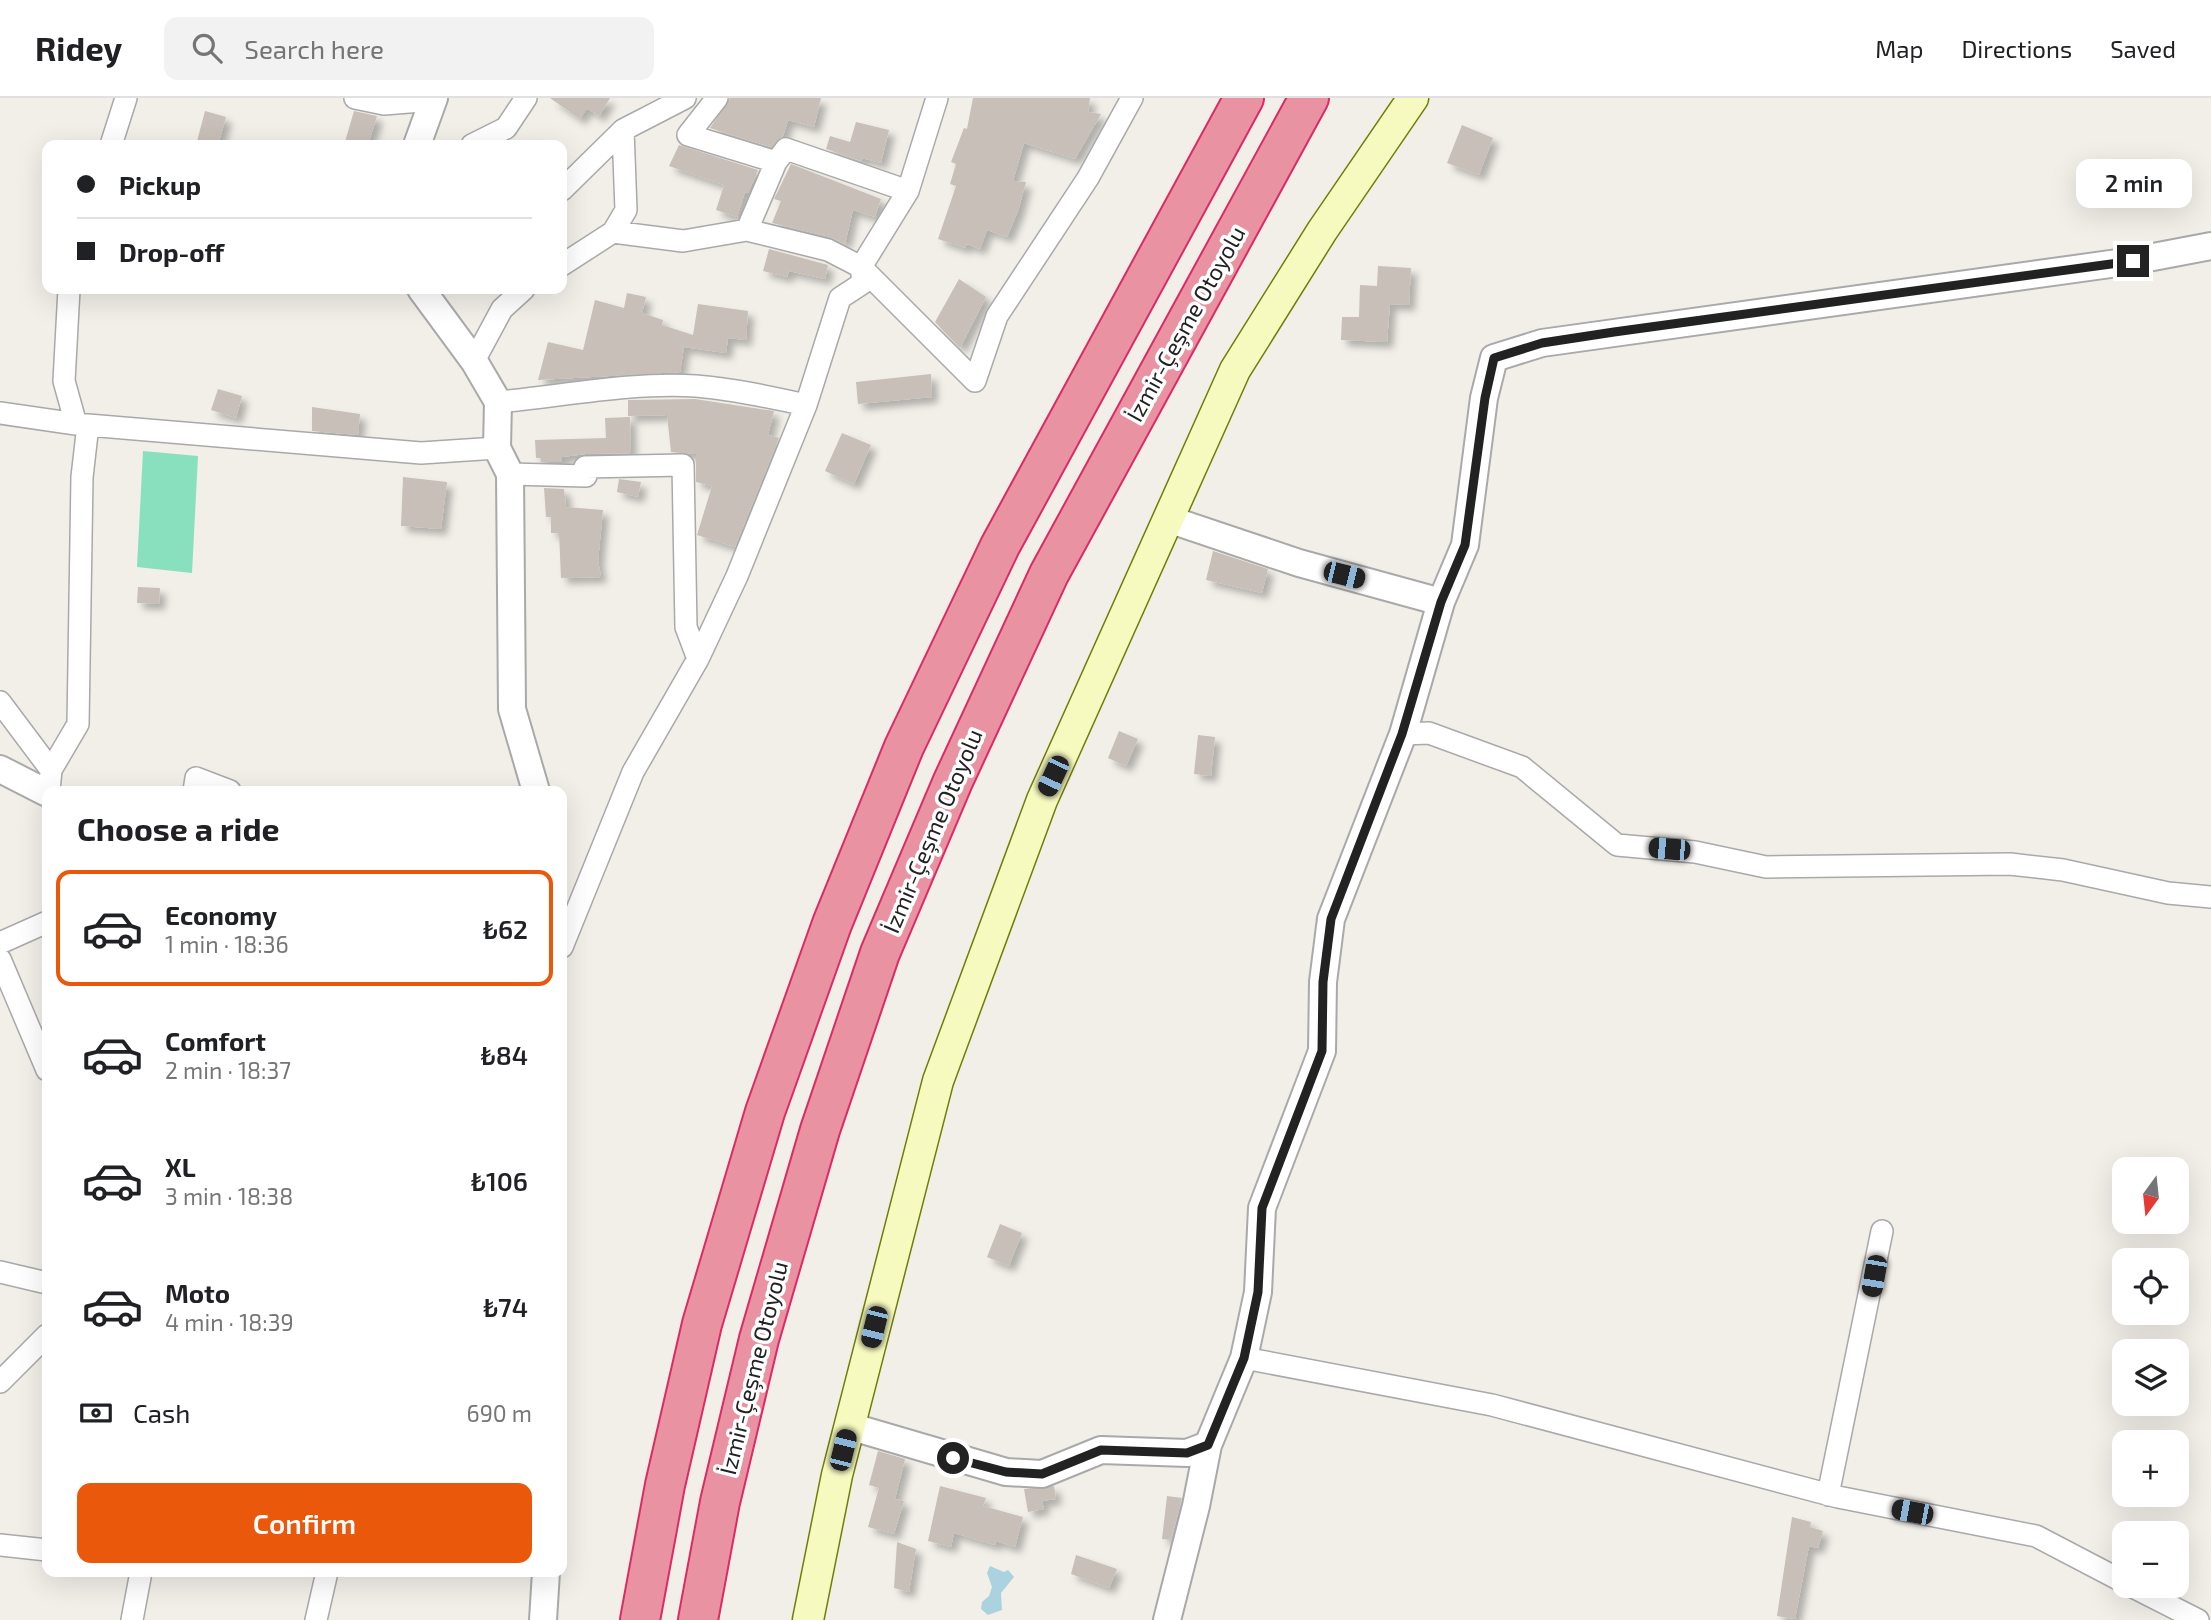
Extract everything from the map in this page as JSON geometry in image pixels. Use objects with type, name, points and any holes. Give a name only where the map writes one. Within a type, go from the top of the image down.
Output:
[{"type":"highway","points":[[640,1620],[665,1485],[702,1324],[765,1112],[832,923],[904,747],[1000,546],[1244,98]]},
{"type":"highway","name":"İzmir-Çeşme Otoyolu","points":[[698,1620],[720,1502],[759,1339],[805,1180],[880,953],[953,781],[1049,574],[1310,98]]},
{"type":"main road","points":[[808,1620],[849,1426],[938,1081],[1042,800],[1234,370],[1322,231],[1413,98]]},
{"type":"street","points":[[113,140],[126,98]]},
{"type":"street","points":[[355,98],[384,104],[434,99],[419,140]]},
{"type":"street","points":[[482,140],[506,128],[526,98]]},
{"type":"street","points":[[567,185],[622,130],[685,98]]},
{"type":"street","points":[[688,135],[717,98]]},
{"type":"street","points":[[567,935],[633,772],[698,659],[737,576],[806,405],[840,298],[863,283],[861,267],[908,191],[937,98]]},
{"type":"street","points":[[613,232],[683,241],[747,230],[828,250],[861,267],[975,381],[996,316],[1088,178],[1132,98]]},
{"type":"street","points":[[657,112],[688,135],[776,162]]},
{"type":"street","points":[[567,262],[613,232],[626,210],[622,130]]},
{"type":"street","points":[[747,230],[776,162],[786,149],[908,191]]},
{"type":"street","points":[[1167,1620],[1196,1506],[1208,1445],[1244,1358],[1258,1292],[1262,1208],[1322,1051],[1323,982],[1331,919],[1402,734],[1441,602],[1465,545],[1485,398],[1494,358],[1542,343],[2133,261],[2211,246]]},
{"type":"street","points":[[49,784],[78,724],[82,424],[64,381],[69,294]]},
{"type":"street","points":[[425,294],[474,361],[498,402],[497,448],[510,474],[512,709],[535,786]]},
{"type":"street","points":[[474,361],[502,309],[518,294]]},
{"type":"street","points":[[498,402],[638,388],[694,386],[751,393],[806,405]]},
{"type":"street","points":[[0,413],[82,424],[421,453],[497,448]]},
{"type":"street","points":[[510,474],[586,476],[585,467],[683,465],[686,627],[698,659]]},
{"type":"street","points":[[1168,519],[1299,563],[1441,602]]},
{"type":"street","points":[[1414,697],[1429,733]]},
{"type":"street","points":[[0,702],[49,784]]},
{"type":"street","points":[[1402,734],[1429,733],[1522,767],[1617,845],[1695,852],[1766,867],[2010,864],[2063,870],[2168,893],[2211,897]]},
{"type":"street","points":[[0,769],[49,784]]},
{"type":"street","points":[[195,786],[196,778],[217,786]]},
{"type":"street","points":[[0,943],[42,924]]},
{"type":"street","points":[[0,959],[42,1058]]},
{"type":"street","points":[[1828,1495],[1882,1231]]},
{"type":"street","points":[[0,1272],[42,1282]]},
{"type":"street","points":[[0,1382],[42,1340]]},
{"type":"street","points":[[1244,1358],[1492,1405],[1828,1495],[2036,1536],[2112,1576]]},
{"type":"street","points":[[849,1426],[953,1458],[1018,1473],[1042,1474],[1101,1450],[1187,1453],[1208,1445]]},
{"type":"street","points":[[0,1545],[42,1549]]},
{"type":"street","points":[[132,1620],[140,1577]]},
{"type":"street","points":[[316,1620],[326,1577]]},
{"type":"street","points":[[543,1620],[546,1577]]},
{"type":"street","points":[[2155,1598],[2198,1620]]},
{"type":"green space","points":[[143,451],[198,456],[192,573],[137,567]]},
{"type":"water","points":[[990,1566],[1004,1572],[1008,1570],[1014,1577],[1001,1593],[1002,1610],[988,1615],[981,1609],[982,1602],[989,1596],[992,1587],[987,1573]]},
{"type":"building","points":[[550,98],[610,98],[599,116],[587,108],[580,119]]},
{"type":"building","points":[[730,98],[821,98],[814,127],[788,120],[783,136],[771,147],[710,128]]},
{"type":"building","points":[[973,98],[1090,98],[1088,112],[1101,114],[1075,159],[1024,143],[1013,181],[1026,182],[1018,211],[1007,237],[987,230],[980,249],[967,244],[965,248],[938,239],[956,186],[950,184],[956,164],[951,162],[964,128],[967,129]]},
{"type":"building","points":[[205,111],[226,117],[219,140],[197,140]]},
{"type":"building","points":[[354,111],[377,116],[370,140],[345,140]]},
{"type":"building","points":[[856,122],[889,130],[881,163],[862,158],[861,161],[826,149],[830,136],[850,142]]},
{"type":"building","points":[[1462,125],[1493,138],[1479,175],[1447,163]]},
{"type":"building","points":[[679,145],[758,170],[748,193],[745,192],[737,217],[716,210],[724,185],[669,166]]},
{"type":"building","points":[[791,164],[881,199],[875,217],[853,210],[845,244],[831,237],[772,223],[781,201],[774,199]]},
{"type":"building","points":[[769,249],[828,265],[825,279],[789,271],[787,277],[763,271]]},
{"type":"building","points":[[1378,266],[1411,268],[1409,305],[1390,304],[1387,342],[1341,340],[1342,317],[1359,317],[1360,285],[1377,286]]},
{"type":"building","points":[[959,279],[986,297],[960,348],[935,322]]},
{"type":"building","points":[[627,293],[646,297],[642,313],[663,320],[662,325],[693,335],[698,304],[748,311],[746,340],[728,338],[726,353],[684,347],[680,372],[538,380],[548,342],[583,350],[595,300],[624,308]]},
{"type":"building","points":[[931,374],[932,397],[858,404],[856,382]]},
{"type":"building","points":[[218,389],[242,396],[236,418],[211,410]]},
{"type":"building","points":[[695,399],[774,411],[768,435],[779,438],[735,547],[697,535],[712,486],[696,482],[696,454],[671,452],[667,415],[628,416],[628,400]]},
{"type":"building","points":[[312,407],[360,414],[358,435],[312,431]]},
{"type":"building","points":[[630,417],[631,453],[562,457],[562,462],[541,462],[541,458],[536,458],[535,440],[606,438],[605,418]]},
{"type":"building","points":[[842,433],[871,445],[854,484],[825,471]]},
{"type":"building","points":[[403,477],[447,482],[441,529],[401,526]]},
{"type":"building","points":[[619,479],[641,482],[638,497],[617,492]]},
{"type":"building","points":[[544,488],[564,489],[566,507],[603,510],[598,561],[601,577],[561,578],[559,533],[551,533],[551,517],[546,517]]},
{"type":"building","points":[[1213,551],[1268,569],[1262,593],[1206,580]]},
{"type":"building","points":[[138,587],[160,588],[159,604],[137,603]]},
{"type":"building","points":[[1119,731],[1138,739],[1126,766],[1108,758]]},
{"type":"building","points":[[1198,735],[1215,737],[1211,776],[1194,774]]},
{"type":"building","points":[[1000,1224],[1022,1233],[1009,1266],[987,1257]]},
{"type":"building","points":[[878,1451],[905,1459],[895,1499],[904,1501],[894,1534],[868,1527],[879,1488],[869,1485]]},
{"type":"building","points":[[940,1486],[986,1498],[983,1506],[1023,1517],[1015,1547],[996,1541],[995,1545],[954,1533],[951,1547],[928,1541]]},
{"type":"building","points":[[1054,1486],[1056,1499],[1042,1501],[1044,1509],[1028,1512],[1024,1489]]},
{"type":"building","points":[[1167,1496],[1182,1498],[1171,1540],[1162,1539]]},
{"type":"building","points":[[1792,1517],[1811,1522],[1810,1527],[1823,1531],[1818,1548],[1809,1546],[1795,1619],[1777,1616]]},
{"type":"building","points":[[897,1542],[916,1549],[909,1592],[894,1588]]},
{"type":"building","points":[[1076,1555],[1117,1569],[1109,1588],[1071,1574]]},
{"type":"route","points":[[953,1458],[1006,1472],[1042,1474],[1101,1450],[1187,1453],[1208,1445],[1244,1358],[1258,1292],[1262,1208],[1322,1051],[1323,982],[1331,919],[1402,734],[1441,602],[1465,545],[1485,398],[1494,358],[1542,343],[1614,332],[2133,261]]}]
